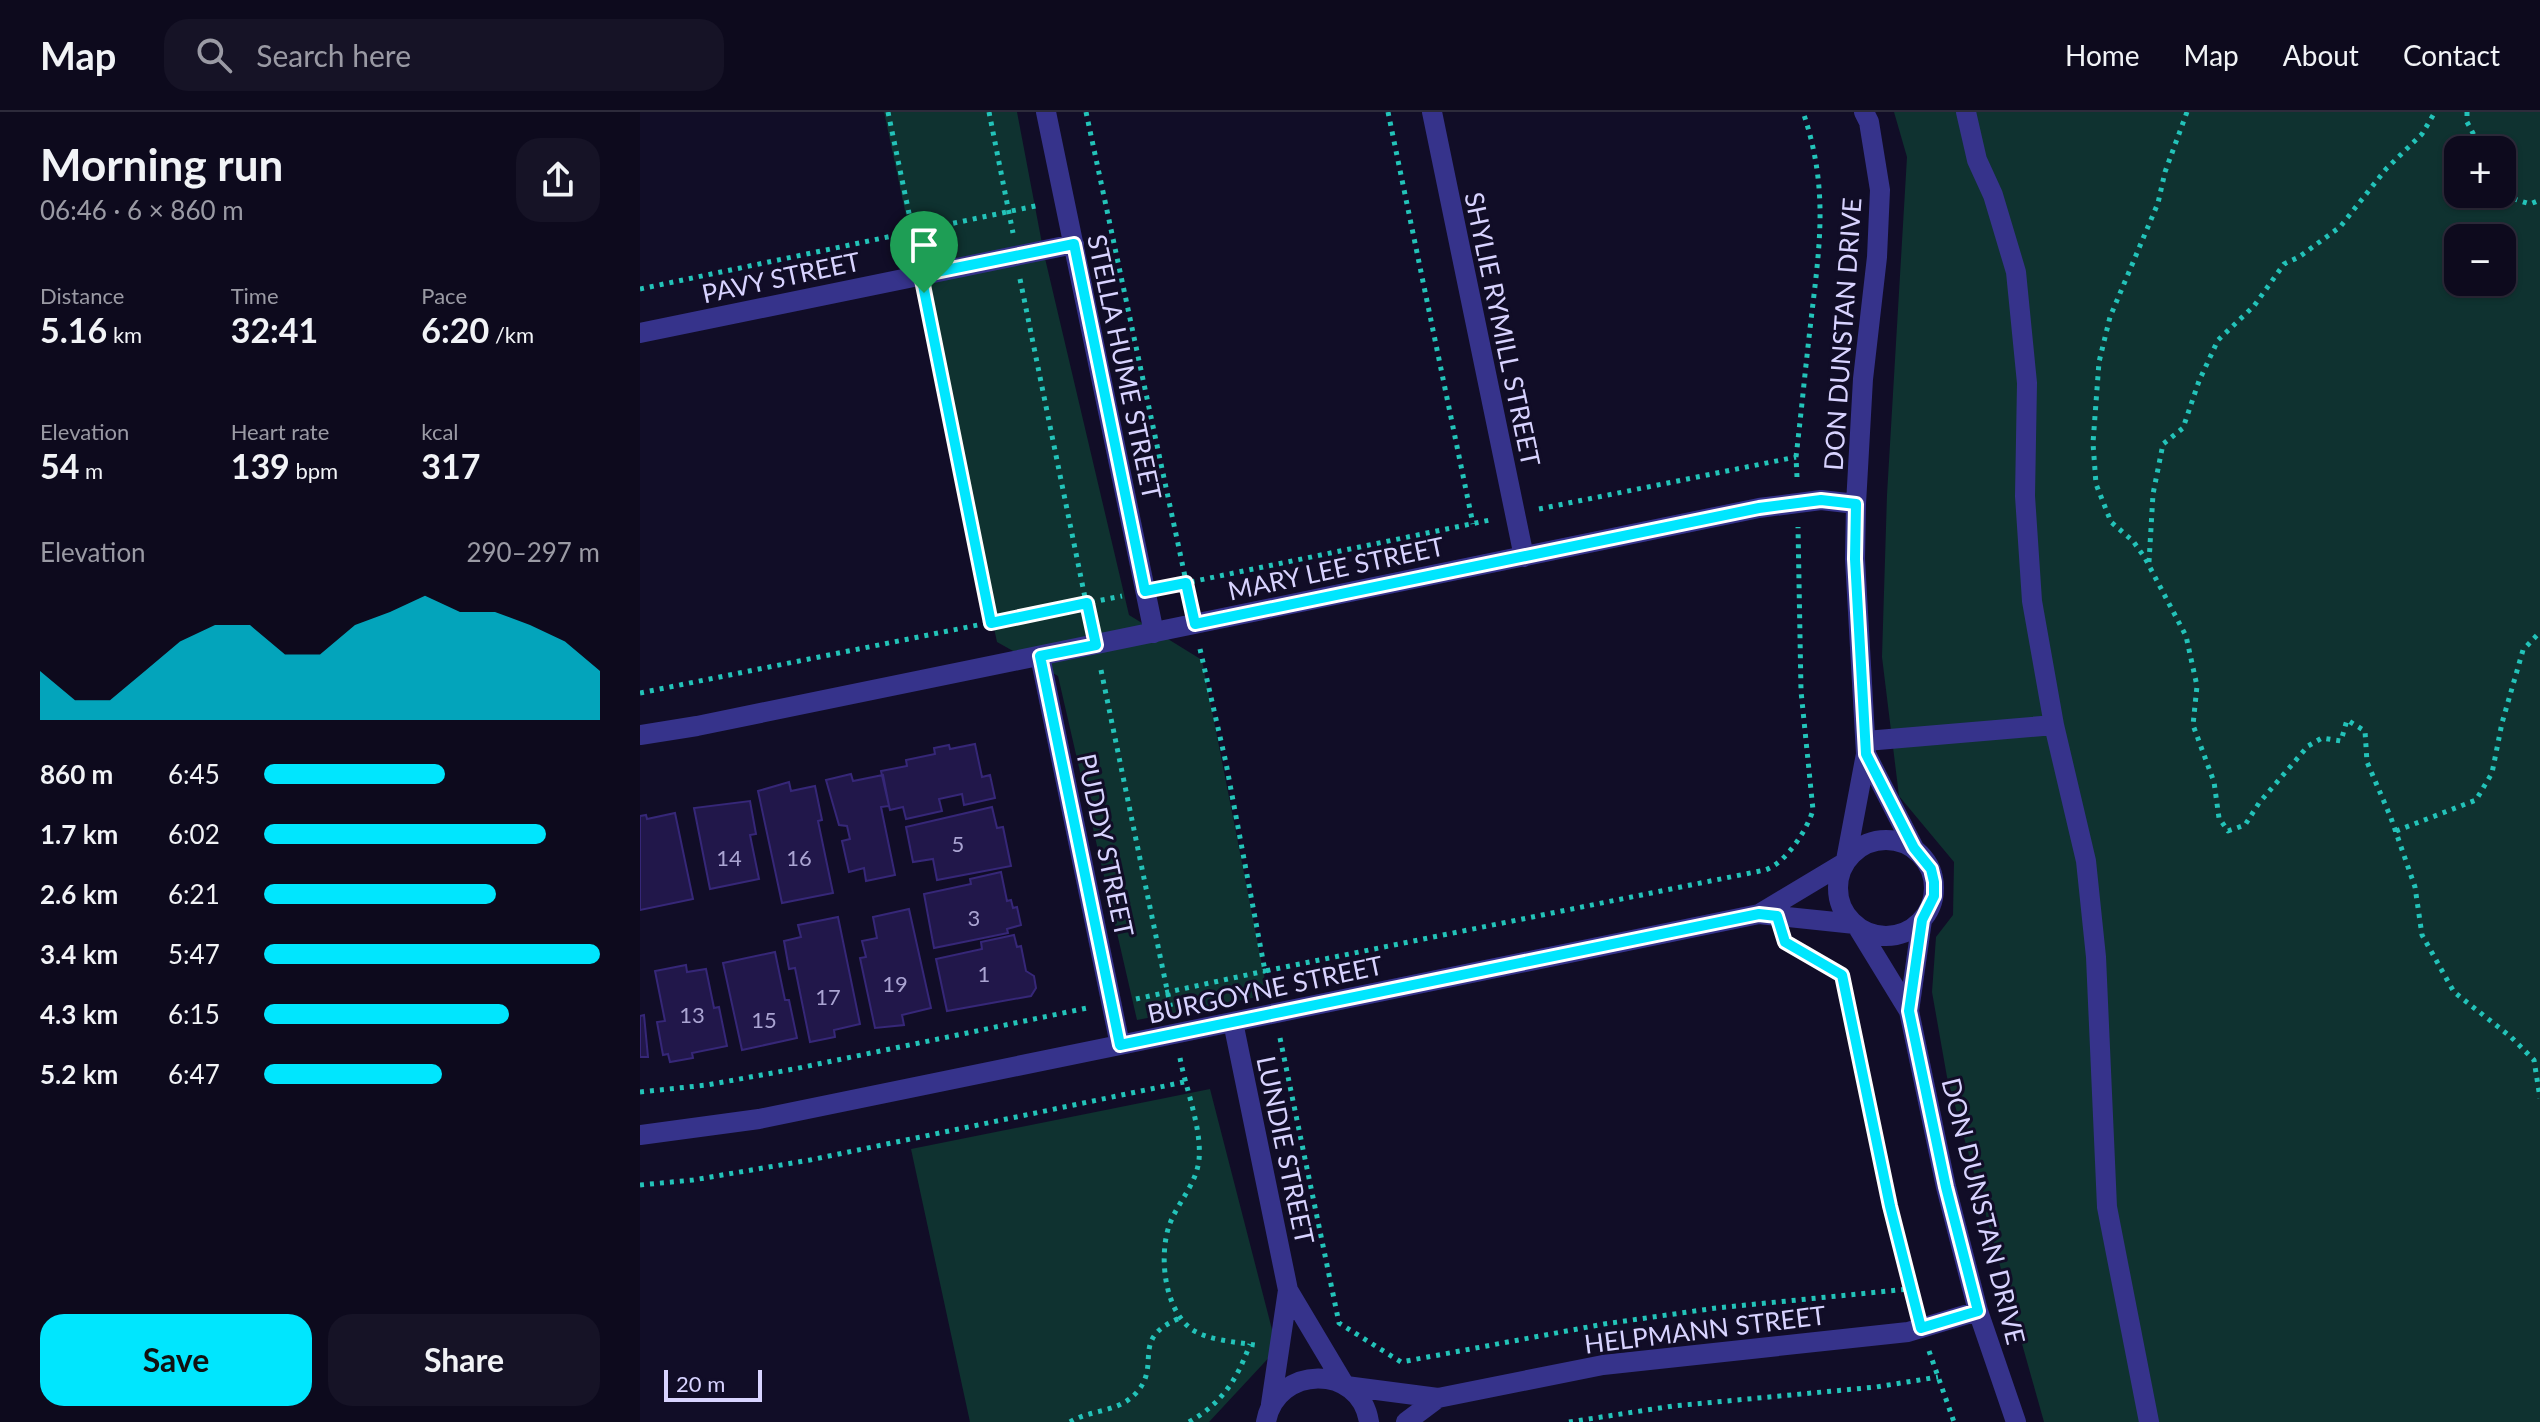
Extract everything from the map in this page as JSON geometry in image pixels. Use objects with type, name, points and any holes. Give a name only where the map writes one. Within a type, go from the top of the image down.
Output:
[{"type":"street","name":"STELLA HUME STREET","points":[[1046,112],[1154,633]]},
{"type":"street","name":"SHYLIE RYMILL STREET","points":[[1432,112],[1524,557]]},
{"type":"street","name":"DON DUNSTAN DRIVE","points":[[1845,862],[1866,748],[1855,559],[1856,504],[1863,379],[1877,257],[1880,190],[1869,122],[1864,112]]},
{"type":"street","points":[[1966,112],[1977,160],[1993,195],[2016,272],[2027,383],[2025,496],[2032,601],[2054,725],[2086,861],[2096,957],[2107,1207],[2149,1422]]},
{"type":"street","name":"PAVY STREET","points":[[640,333],[1074,244]]},
{"type":"street","name":"MARY LEE STREET","points":[[640,735],[1798,503],[1821,500],[1856,504]]},
{"type":"street","name":"PUDDY STREET","points":[[1040,656],[1120,1045]]},
{"type":"street","points":[[1866,748],[2054,725]]},
{"type":"street","name":"DON DUNSTAN DRIVE","points":[[1866,748],[1914,848]]},
{"type":"street","points":[[1885,839],[1914,848],[1931,869],[1934,882],[1934,896],[1922,920],[1911,929],[1883,936],[1856,925],[1840,902],[1838,889],[1845,862],[1870,842],[1885,839]]},
{"type":"street","name":"BURGOYNE STREET","points":[[1770,911],[1845,862]]},
{"type":"street","name":"BURGOYNE STREET","points":[[640,1135],[759,1119],[1770,911],[1856,925]]},
{"type":"street","name":"DON DUNSTAN DRIVE","points":[[1909,1011],[1922,920]]},
{"type":"street","name":"DON DUNSTAN DRIVE","points":[[1856,925],[1909,1011],[1946,1187],[1978,1311],[2016,1422]]},
{"type":"street","name":"LUNDIE STREET","points":[[1233,1022],[1288,1290],[1345,1385],[1364,1404],[1369,1422]]},
{"type":"street","name":"LUNDIE STREET","points":[[1269,1411],[1288,1290]]},
{"type":"street","name":"HELPMANN STREET","points":[[1269,1411],[1280,1392],[1304,1379],[1318,1377],[1345,1385],[1438,1398],[1603,1365],[1908,1332],[1978,1311]]},
{"type":"street","name":"HELPMANN STREET","points":[[1406,1422],[1438,1398]]},
{"type":"street","points":[[1249,1422],[1269,1411]]},
{"type":"path","points":[[888,112],[991,623]]},
{"type":"path","points":[[989,112],[1200,1158],[1188,1192],[1170,1224],[1163,1249],[1164,1277],[1180,1318],[1198,1333],[1280,1348]]},
{"type":"path","points":[[1086,112],[1226,763],[1265,971],[1765,870],[1779,862],[1810,822],[1813,810],[1801,691],[1796,457],[1821,233],[1821,192],[1813,143],[1803,112]]},
{"type":"path","points":[[1388,112],[1473,524]]},
{"type":"path","points":[[2187,112],[2165,172],[2158,203],[2110,317],[2098,376],[2093,443],[2096,484],[2111,522],[2133,541],[2186,636],[2197,686],[2193,725],[2214,782],[2219,818],[2228,831],[2245,825],[2259,803],[2308,746],[2322,738],[2341,741],[2347,720],[2365,731],[2367,762],[2415,887],[2422,935],[2454,992],[2511,1037],[2534,1060],[2540,1098]]},
{"type":"path","points":[[2148,567],[2153,494],[2163,444],[2183,428],[2199,381],[2218,340],[2254,306],[2284,264],[2299,257],[2340,227],[2386,169],[2422,134],[2435,112]]},
{"type":"path","points":[[2467,112],[2467,122],[2474,136]]},
{"type":"path","points":[[640,289],[1064,200]]},
{"type":"path","points":[[2516,200],[2530,204],[2540,200]]},
{"type":"path","points":[[640,693],[1796,457]]},
{"type":"path","points":[[2396,831],[2476,800],[2492,773],[2502,723],[2523,650],[2540,632]]},
{"type":"path","points":[[1765,870],[1770,911],[1785,942],[1842,975],[1909,1289],[1954,1422]]},
{"type":"path","points":[[640,1185],[693,1180],[810,1160],[1184,1082]]},
{"type":"path","points":[[1318,1340],[1349,1330],[1401,1362],[1604,1324],[1716,1308],[1909,1289]]},
{"type":"path","points":[[1070,1422],[1109,1410],[1137,1393],[1146,1373],[1148,1346],[1154,1334],[1164,1324],[1180,1318]]},
{"type":"path","points":[[1189,1422],[1212,1409],[1224,1396],[1241,1369],[1250,1344]]},
{"type":"path","points":[[1569,1422],[1673,1406],[1876,1387],[1938,1377]]},
{"type":"green space","points":[[884,112],[1017,112],[1044,254],[1129,615],[1202,660],[1268,995],[1137,1020],[1058,676],[997,642]]},
{"type":"green space","points":[[1894,112],[2540,112],[2540,1422],[2044,1422],[1947,1077],[1932,992],[1936,937],[1953,915],[1954,862],[1899,796],[1882,657],[1887,495],[1907,157]]},
{"type":"green space","points":[[1210,1089],[1277,1349],[1209,1422],[970,1422],[911,1149]]},
{"type":"building","points":[[975,744],[982,777],[990,775],[995,798],[964,805],[962,794],[939,799],[942,811],[906,819],[903,807],[890,810],[881,771],[907,766],[906,760],[935,754],[934,748],[949,745],[950,749]]},
{"type":"building","points":[[851,774],[853,781],[883,775],[889,806],[881,807],[895,875],[866,881],[864,868],[849,872],[842,841],[850,839],[847,826],[839,825],[826,780]]},
{"type":"building","points":[[789,782],[791,791],[815,786],[822,820],[818,821],[833,893],[782,903],[758,791]]},
{"type":"building","points":[[750,801],[756,834],[750,835],[759,879],[710,889],[694,808]]},
{"type":"building","points":[[992,807],[997,828],[1003,827],[1011,866],[937,880],[933,859],[913,862],[906,827]]},
{"type":"building","points":[[675,813],[693,899],[640,910],[640,816],[646,815],[647,819]]},
{"type":"building","points":[[1001,872],[1007,901],[1011,900],[1013,908],[1017,907],[1021,925],[1007,929],[1008,933],[934,948],[924,894],[971,884],[970,879]]},
{"type":"building","points":[[909,909],[931,1008],[902,1015],[904,1025],[875,1028],[860,958],[866,957],[862,941],[877,938],[873,917]]},
{"type":"building","points":[[838,917],[860,1024],[834,1030],[835,1037],[810,1042],[795,968],[789,969],[784,941],[801,937],[798,925]]},
{"type":"building","points":[[1014,935],[1017,947],[1021,946],[1026,971],[1034,976],[1036,988],[1031,996],[947,1011],[936,959],[982,949],[981,942]]},
{"type":"building","points":[[775,952],[797,1038],[742,1050],[723,963]]},
{"type":"building","points":[[686,965],[687,972],[706,969],[714,1008],[719,1007],[727,1046],[692,1053],[693,1058],[670,1062],[668,1054],[663,1055],[657,1022],[665,1021],[655,971]]},
{"type":"building","points":[[644,1015],[648,1057],[640,1057],[640,1016]]},
{"type":"route","points":[[1074,244],[1145,591],[1186,583],[1195,624],[1759,508],[1821,500],[1856,504],[1855,559],[1866,754],[1914,848],[1931,869],[1934,882],[1934,896],[1922,920],[1909,1011],[1946,1187],[1978,1311],[1921,1328],[1890,1206],[1842,975],[1785,942],[1777,916],[1759,914],[1120,1045],[1040,656],[1096,645],[1087,603],[991,623],[924,293],[921,275],[1074,244]]}]
